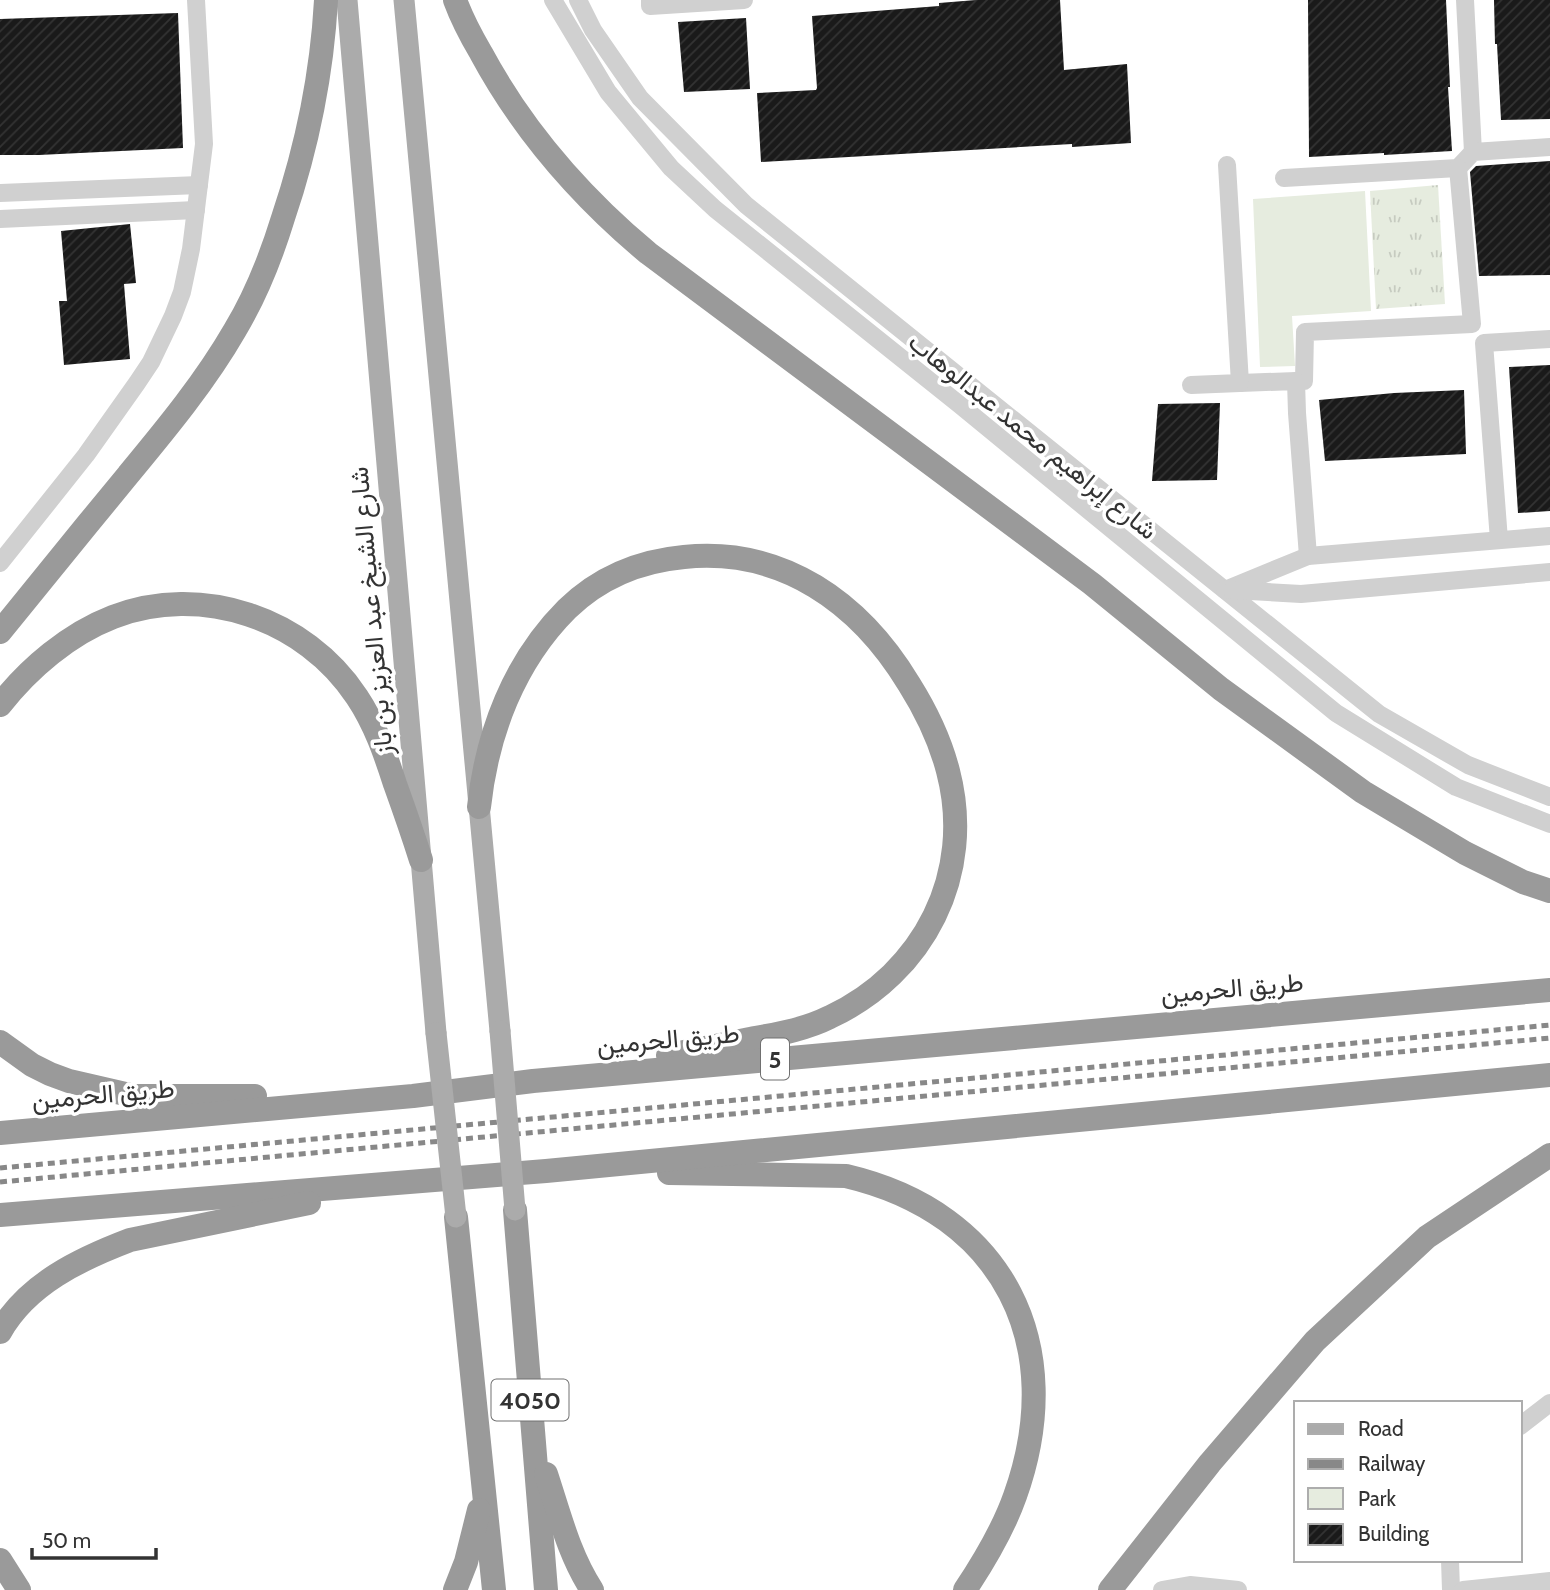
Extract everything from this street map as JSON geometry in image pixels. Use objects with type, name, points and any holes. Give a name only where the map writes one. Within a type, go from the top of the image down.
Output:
[{"type":"highway","points":[[0,632],[167,427],[221,354],[249,306],[273,249],[303,151],[319,73],[326,0]]},
{"type":"highway","points":[[455,0],[488,66],[528,128],[558,166],[597,208],[648,253],[1092,584],[1221,689],[1363,792],[1465,853],[1523,882],[1550,891]]},
{"type":"highway","points":[[479,807],[486,758],[501,710],[523,666],[555,623],[587,592],[619,573],[653,562],[694,556],[756,561],[790,572],[821,589],[855,617],[889,654],[916,695],[936,735],[953,792],[954,852],[951,872],[939,908],[931,925],[909,956],[881,985],[865,997],[832,1016],[799,1030],[533,1081]]},
{"type":"highway","points":[[0,705],[45,659],[66,643],[111,618],[144,608],[178,604],[219,607],[255,616],[308,645],[342,677],[356,695],[382,745],[421,860]]},
{"type":"highway","name":"طريق الحرمين","points":[[0,1133],[413,1096],[533,1081],[1550,990]]},
{"type":"highway","points":[[0,1042],[23,1059],[69,1082],[134,1096],[413,1096]]},
{"type":"highway","points":[[0,1215],[546,1171],[1550,1075]]},
{"type":"highway","points":[[1110,1590],[1210,1463],[1315,1341],[1427,1237],[1550,1155]]},
{"type":"highway","points":[[546,1171],[846,1176],[878,1184],[908,1196],[945,1219],[975,1245],[1001,1276],[1020,1317],[1032,1362],[1034,1390],[1028,1447],[1016,1495],[996,1541],[965,1590]]},
{"type":"highway","points":[[0,1332],[21,1303],[44,1284],[85,1259],[130,1240],[411,1181]]},
{"type":"highway","name":"4050","points":[[515,1210],[546,1590]]},
{"type":"highway","points":[[456,1217],[494,1590]]},
{"type":"highway","points":[[533,1433],[569,1543],[592,1590]]},
{"type":"highway","points":[[455,1590],[474,1535],[484,1478]]},
{"type":"highway","points":[[0,1560],[19,1590]]},
{"type":"main road","name":"شارع الشيخ عبد العزيز بن باز","points":[[347,0],[436,1033],[456,1217]]},
{"type":"main road","points":[[404,0],[515,1210]]},
{"type":"street","points":[[0,563],[86,455],[151,362],[182,292],[191,249],[204,144],[196,0]]},
{"type":"street","points":[[553,0],[608,92],[671,168],[716,209],[1336,713],[1456,787],[1550,824]]},
{"type":"street","name":"شارع إبراهيم محمد عبدالوهاب","points":[[578,0],[593,30],[640,98],[746,205],[1379,714],[1468,765],[1550,797]]},
{"type":"street","points":[[650,3],[744,0]]},
{"type":"street","points":[[1465,0],[1473,152]]},
{"type":"street","points":[[1284,178],[1458,168],[1473,152],[1550,147]]},
{"type":"street","points":[[1227,165],[1240,383]]},
{"type":"street","points":[[1458,168],[1472,324],[1484,343],[1499,540]]},
{"type":"street","points":[[0,193],[199,185]]},
{"type":"street","points":[[0,219],[196,210]]},
{"type":"street","points":[[1191,385],[1304,381],[1305,332],[1472,324]]},
{"type":"street","points":[[1484,343],[1550,339]]},
{"type":"street","points":[[1296,381],[1308,556]]},
{"type":"street","points":[[1224,590],[1308,556],[1550,536]]},
{"type":"street","points":[[1224,590],[1301,594],[1550,572]]},
{"type":"street","points":[[1522,1424],[1550,1403]]},
{"type":"street","points":[[1450,1562],[1451,1590]]},
{"type":"street","points":[[1463,1590],[1550,1581]]},
{"type":"street","points":[[1162,1590],[1190,1586],[1238,1590]]},
{"type":"green space","points":[[1438,185],[1445,304],[1376,309],[1370,191]]},
{"type":"green space","points":[[1365,191],[1371,311],[1292,316],[1295,366],[1260,367],[1253,199]]},
{"type":"building","points":[[1060,0],[1064,70],[1127,64],[1131,143],[761,162],[757,93],[817,88],[812,16],[939,6],[939,3]]},
{"type":"building","points":[[1308,0],[1446,0],[1452,151],[1309,157]]},
{"type":"building","points":[[1494,0],[1550,0],[1550,119],[1501,120]]},
{"type":"building","points":[[178,13],[183,148],[0,155],[0,19]]},
{"type":"building","points":[[746,18],[750,89],[684,92],[678,22]]},
{"type":"building","points":[[1550,161],[1550,275],[1479,276],[1470,172],[1476,166]]},
{"type":"building","points":[[130,224],[136,283],[124,284],[130,359],[64,365],[59,301],[67,301],[61,231]]},
{"type":"building","points":[[1550,365],[1550,511],[1518,513],[1509,367]]},
{"type":"building","points":[[1464,390],[1466,454],[1325,461],[1319,400]]},
{"type":"building","points":[[1220,403],[1217,480],[1152,481],[1158,404]]},
{"type":"railway","points":[[0,1168],[1550,1025]]},
{"type":"railway","points":[[0,1182],[1550,1038]]}]
